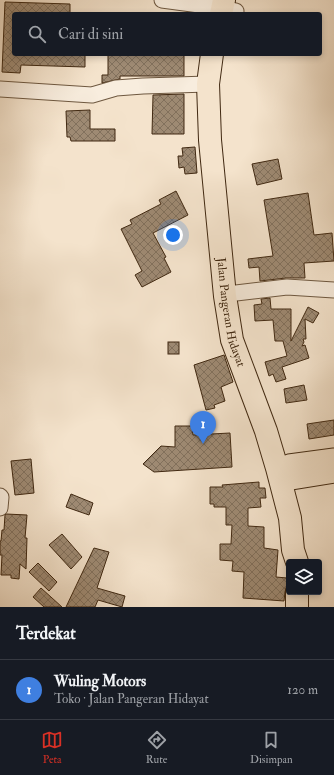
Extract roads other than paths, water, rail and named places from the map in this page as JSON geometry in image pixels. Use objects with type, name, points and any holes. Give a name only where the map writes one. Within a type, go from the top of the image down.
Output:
[{"type":"highway","name":"Jalan Pangeran Hidayat","points":[[212,56],[208,84],[210,140],[225,296],[232,340],[266,431],[285,474]]},
{"type":"highway","name":"Jalan Pangeran Hidayat","points":[[226,56],[223,83],[223,142],[236,293],[244,338],[285,474],[293,550],[296,559]]},
{"type":"highway","points":[[297,595],[297,607]]},
{"type":"main road","points":[[285,474],[334,458]]},
{"type":"main road","points":[[285,474],[334,473]]},
{"type":"street","points":[[162,0],[230,8]]},
{"type":"street","points":[[0,89],[92,95],[116,88],[208,84]]},
{"type":"street","points":[[236,293],[288,287],[334,290]]},
{"type":"street","points":[[0,496],[0,508]]},
{"type":"place","name":"Wuling Motors","points":[[203,444]]}]
